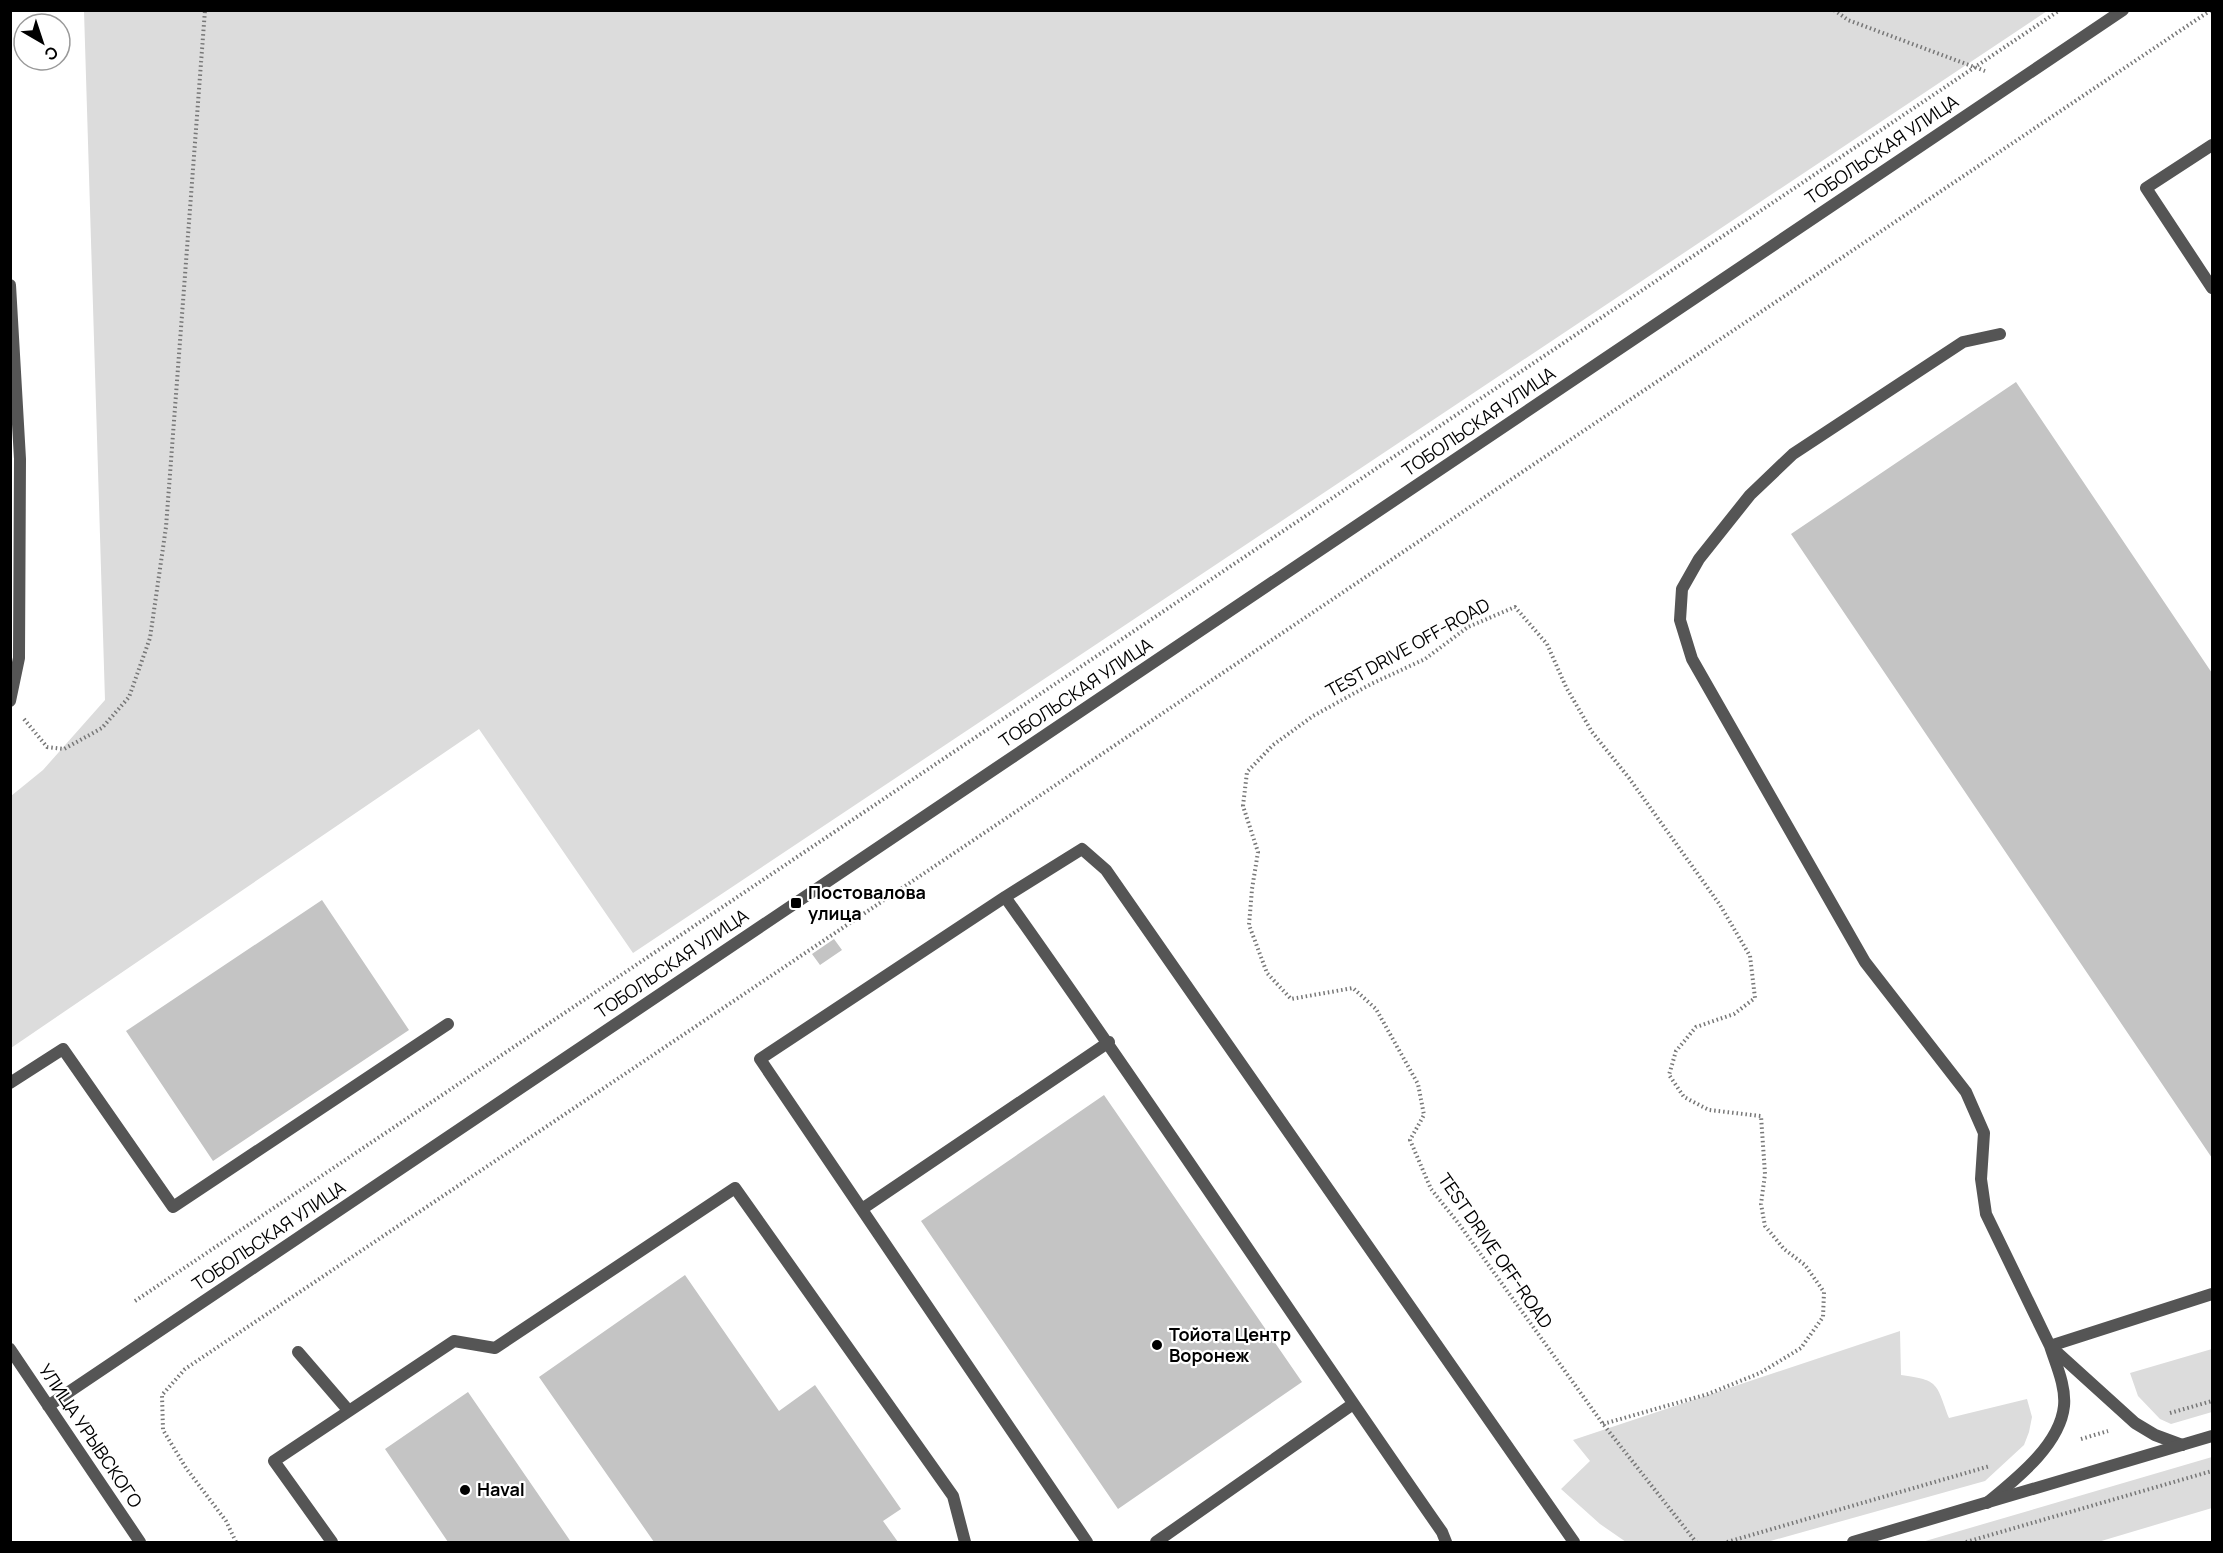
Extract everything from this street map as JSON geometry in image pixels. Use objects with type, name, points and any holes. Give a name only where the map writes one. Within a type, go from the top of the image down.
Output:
[{"type":"street","name":"ТОБОЛЬСКАЯ УЛИЦА","points":[[48,1406],[2123,10]]},
{"type":"street","points":[[2212,146],[2146,188],[2212,288]]},
{"type":"street","points":[[10,285],[20,459],[20,658],[10,701]]},
{"type":"street","points":[[1987,1503],[2016,1479],[2050,1442],[2060,1424],[2064,1405],[2063,1385],[2050,1346],[1986,1214],[1981,1179],[1984,1133],[1966,1092],[1865,962],[1692,659],[1680,620],[1682,589],[1699,559],[1750,495],[1793,454],[1963,342],[2000,334]]},
{"type":"street","points":[[10,647],[20,658]]},
{"type":"street","points":[[1087,1542],[760,1059],[1005,897],[1082,849],[1106,870],[1574,1542]]},
{"type":"street","points":[[1005,897],[1109,1042],[1442,1532],[1446,1542]]},
{"type":"street","points":[[10,1083],[63,1049],[173,1207],[448,1024]]},
{"type":"street","points":[[862,1209],[1109,1042]]},
{"type":"street","points":[[332,1542],[274,1461],[454,1341],[495,1348],[735,1188],[953,1496],[965,1542]]},
{"type":"street","points":[[2050,1346],[2212,1294]]},
{"type":"street","points":[[2050,1346],[2135,1423],[2155,1435],[2182,1445]]},
{"type":"street","name":"УЛИЦА УРЫВСКОГО","points":[[10,1349],[140,1542]]},
{"type":"street","points":[[298,1352],[348,1410]]},
{"type":"street","points":[[1156,1542],[1353,1404]]},
{"type":"street","points":[[1853,1542],[2212,1436]]},
{"type":"path","points":[[18,712],[47,747],[64,748],[102,728],[129,697],[150,638],[166,527],[205,10]]},
{"type":"path","points":[[1834,10],[1848,20],[2013,83]]},
{"type":"path","points":[[135,1301],[2060,10]]},
{"type":"path","points":[[236,1542],[226,1521],[186,1468],[163,1430],[162,1395],[185,1368],[2211,10]]},
{"type":"path","name":"TEST DRIVE OFF-ROAD","points":[[1603,1424],[1708,1394],[1760,1373],[1801,1348],[1823,1317],[1824,1292],[1805,1265],[1784,1249],[1765,1226],[1761,1204],[1765,1174],[1761,1116],[1710,1110],[1684,1097],[1669,1075],[1676,1051],[1696,1027],[1734,1014],[1755,998],[1750,956],[1720,905],[1629,778],[1592,732],[1566,687],[1547,644],[1515,607],[1468,627],[1425,659],[1371,684],[1313,716],[1273,745],[1246,772],[1243,806],[1258,852],[1249,925],[1268,973],[1291,999],[1353,988],[1376,1009],[1418,1084],[1424,1115],[1410,1140],[1431,1189],[1459,1224],[1603,1424],[1696,1542]]},
{"type":"path","points":[[2041,1451],[2212,1401]]},
{"type":"path","points":[[1727,1542],[1992,1466]]},
{"type":"path","points":[[1966,1542],[2212,1471]]},
{"type":"shaded area","points":[[84,10],[2047,11],[633,953],[479,729],[11,1048],[11,796],[43,770],[105,700]]},
{"type":"shaded area","points":[[1900,1331],[1901,1375],[1923,1379],[1935,1386],[1949,1418],[2027,1399],[2032,1417],[2024,1445],[1985,1481],[1767,1542],[1626,1542],[1600,1524],[1561,1489],[1590,1461],[1573,1440]]},
{"type":"shaded area","points":[[2212,1349],[2212,1412],[2171,1424],[2160,1419],[2138,1396],[2130,1373]]},
{"type":"shaded area","points":[[2212,1457],[2212,1508],[2098,1542],[1922,1542]]},
{"type":"building","points":[[2016,382],[2212,673],[2212,1158],[1791,534]]},
{"type":"building","points":[[322,900],[409,1030],[213,1161],[126,1031]]},
{"type":"building","points":[[834,939],[842,950],[820,965],[812,954]]},
{"type":"building","points":[[1104,1095],[1302,1382],[1118,1509],[921,1221]]},
{"type":"building","points":[[685,1275],[779,1411],[815,1385],[901,1509],[883,1521],[898,1542],[654,1542],[539,1377]]},
{"type":"building","points":[[468,1392],[571,1542],[448,1542],[385,1449]]},
{"type":"place","name":"Постовалова улица","points":[[796,903]]},
{"type":"place","name":"Тойота Центр Воронеж","points":[[1157,1345]]},
{"type":"place","name":"Haval","points":[[465,1490]]}]
